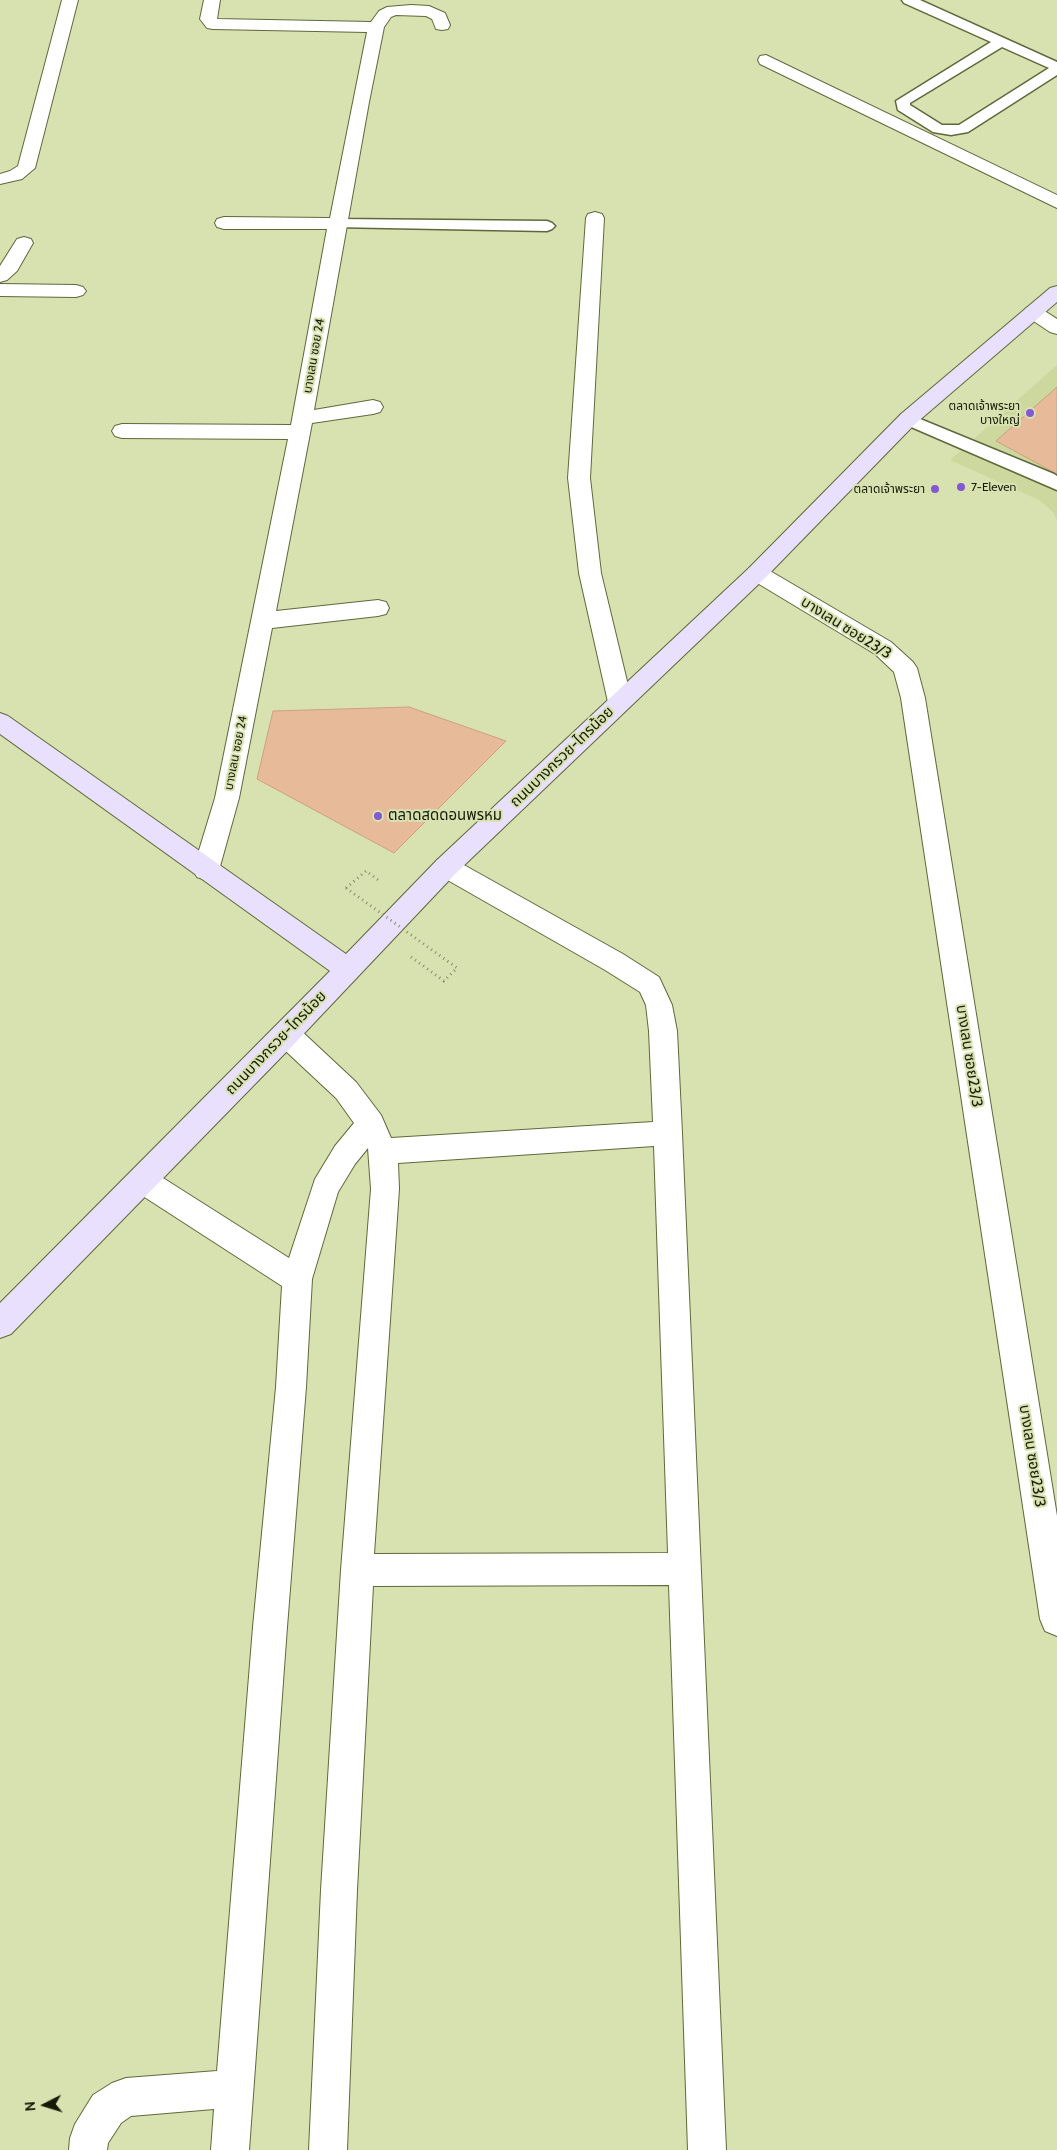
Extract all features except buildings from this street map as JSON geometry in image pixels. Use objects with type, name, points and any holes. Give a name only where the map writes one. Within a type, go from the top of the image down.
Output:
[{"type":"main road","name":"ถนนบางกรวย-ไทรน้อย","points":[[0,1324],[286,1034],[380,934],[446,868],[757,573],[908,419],[1057,292]]},
{"type":"main road","points":[[0,722],[347,969]]},
{"type":"street","points":[[0,179],[16,175],[26,168],[70,0]]},
{"type":"street","points":[[212,0],[208,19],[212,24],[376,26],[384,14],[393,10],[411,10],[429,11],[438,16],[442,25]]},
{"type":"street","name":"บางเลน ซอย 24","points":[[206,870],[227,798],[301,425],[360,102],[376,26]]},
{"type":"street","points":[[766,60],[1057,202]]},
{"type":"street","points":[[595,218],[579,478],[590,573],[620,702]]},
{"type":"street","points":[[224,223],[338,224]]},
{"type":"street","points":[[0,276],[10,267],[24,243]]},
{"type":"street","points":[[0,290],[76,291]]},
{"type":"street","points":[[1033,312],[1057,328]]},
{"type":"street","points":[[122,431],[301,425],[373,407]]},
{"type":"street","name":"บางเลน ซอย23/3","points":[[757,573],[883,648],[905,668],[913,698],[1057,1618]]},
{"type":"street","points":[[262,621],[378,608]]},
{"type":"street","points":[[446,868],[614,962],[650,985],[659,1005],[663,1030],[668,1133],[707,2150]]},
{"type":"street","points":[[286,1034],[346,1090],[377,1137],[385,1189],[357,1570],[328,2150]]},
{"type":"street","points":[[230,2150],[233,2089],[290,1397],[297,1279],[326,1188],[345,1155],[377,1137],[668,1133]]},
{"type":"street","points":[[142,1180],[297,1279]]},
{"type":"street","points":[[357,1570],[685,1569]]},
{"type":"street","points":[[88,2150],[89,2138],[107,2109],[126,2097],[233,2089]]},
{"type":"lane","points":[[909,0],[1057,68]]},
{"type":"lane","points":[[1001,42],[903,101],[903,107],[938,129],[951,131],[964,129],[1057,68]]},
{"type":"lane","points":[[338,224],[547,226]]},
{"type":"lane","points":[[908,419],[1048,478],[1057,484]]},
{"type":"path","points":[[346,888],[457,968],[444,982],[380,934]]},
{"type":"shaded area","name":"ตลาดเจ้าพระยา บางใหญ่","points":[[1057,365],[1057,520],[1053,512],[1039,500],[950,460]]},
{"type":"place","name":"ตลาดเจ้าพระยา บางใหญ่","points":[[1030,413]]},
{"type":"place","name":"7-Eleven","points":[[961,487]]},
{"type":"place","name":"ตลาดเจ้าพระยา","points":[[935,489]]},
{"type":"place","name":"ตลาดสดดอนพรหม","points":[[378,816]]}]
